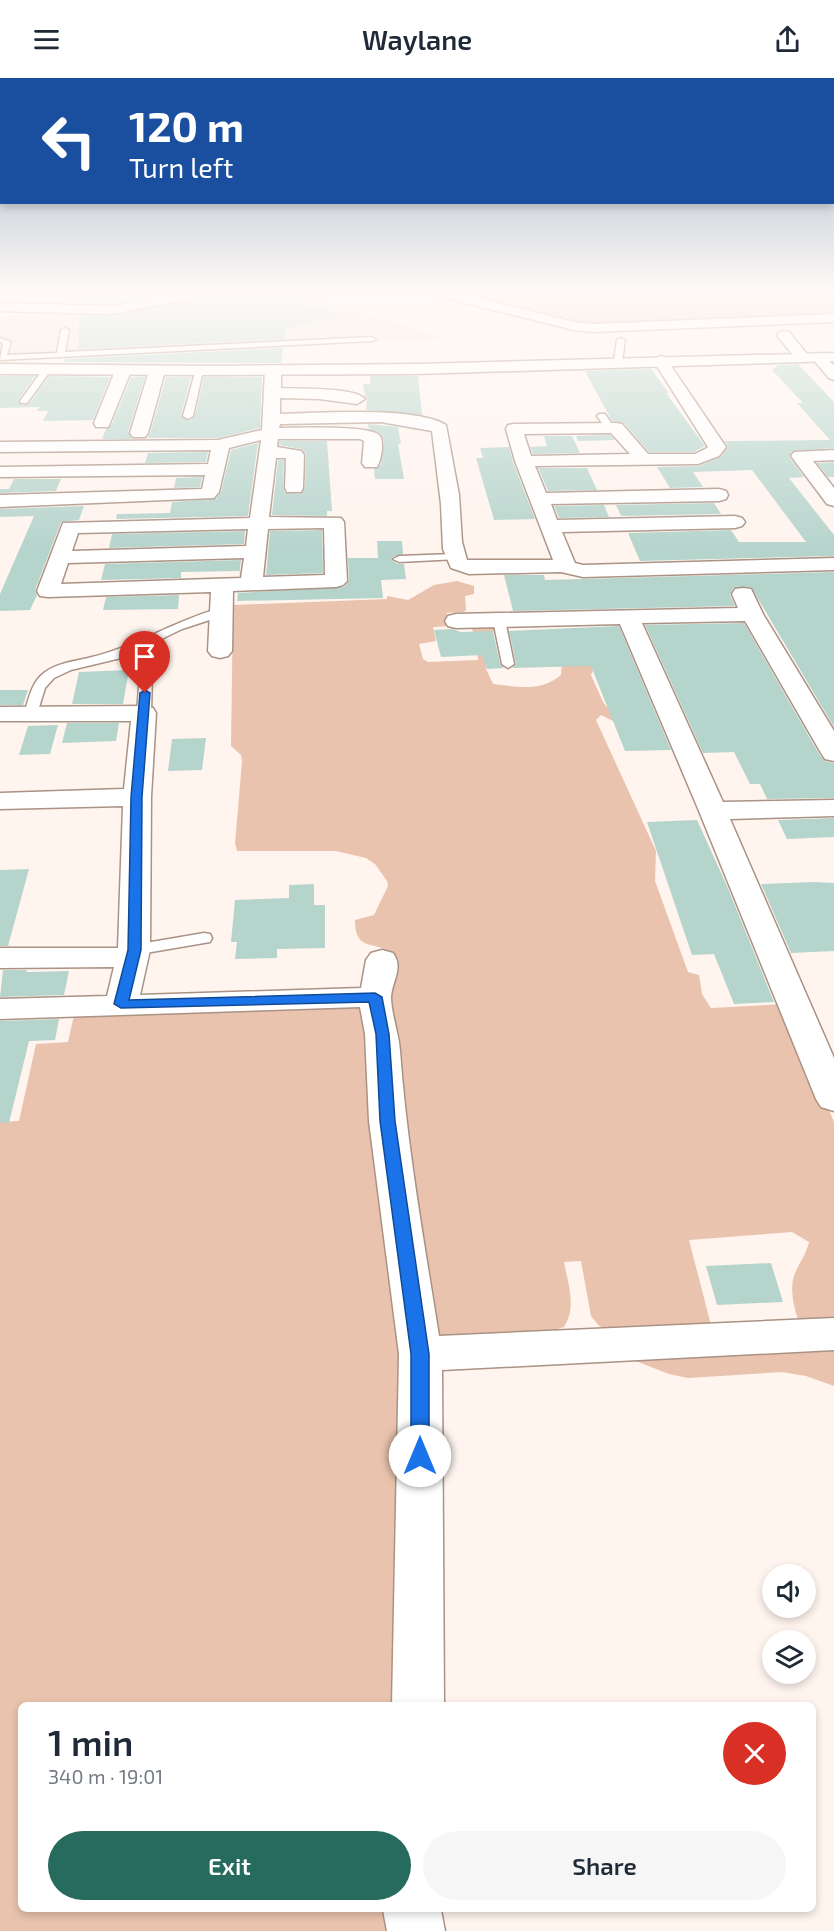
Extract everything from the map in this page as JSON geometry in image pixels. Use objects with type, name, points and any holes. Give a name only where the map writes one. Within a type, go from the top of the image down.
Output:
[{"type":"street","points":[[102,423],[120,379]]},
{"type":"street","points":[[139,433],[155,379]]},
{"type":"street","points":[[251,585],[270,436],[273,379]]},
{"type":"street","points":[[524,461],[698,459],[714,452],[717,447],[673,379]]},
{"type":"street","points":[[273,393],[320,394],[357,399]]},
{"type":"street","points":[[270,436],[381,417],[434,425],[440,429],[442,459],[451,506],[450,527],[454,557],[458,564],[469,568],[566,566],[583,571],[732,567],[752,551],[834,564]]},
{"type":"street","points":[[566,566],[524,461],[514,429],[606,421],[619,430],[643,459]]},
{"type":"street","points":[[270,436],[284,452],[295,455],[294,488]]},
{"type":"street","points":[[0,447],[220,445],[233,439],[270,436],[370,436],[373,438],[371,463]]},
{"type":"street","points":[[0,501],[207,494],[210,492],[220,445]]},
{"type":"street","points":[[834,455],[800,456],[834,500]]},
{"type":"street","points":[[698,459],[752,551]]},
{"type":"street","points":[[0,472],[215,469]]},
{"type":"street","points":[[539,499],[719,495]]},
{"type":"street","points":[[334,522],[336,581],[48,591],[70,527],[259,523],[334,522]]},
{"type":"street","points":[[550,526],[735,522]]},
{"type":"street","points":[[60,557],[254,552]]},
{"type":"street","points":[[732,567],[752,614],[834,753]]},
{"type":"street","points":[[220,651],[222,585]]},
{"type":"street","points":[[456,621],[752,614]]},
{"type":"street","points":[[628,617],[713,811],[834,1099]]},
{"type":"street","points":[[0,714],[144,712],[137,797],[134,954],[121,1004]]},
{"type":"street","points":[[0,801],[137,797]]},
{"type":"street","points":[[713,811],[834,808]]},
{"type":"street","points":[[0,958],[134,954]]},
{"type":"street","points":[[382,960],[382,970],[375,997],[382,1034],[388,1132],[420,1354],[418,1702]]},
{"type":"street","points":[[0,1009],[375,997]]},
{"type":"street","points":[[420,1354],[834,1334]]},
{"type":"street","points":[[412,1912],[416,1931]]},
{"type":"lane","points":[[24,401],[40,379]]},
{"type":"lane","points":[[188,416],[197,379]]},
{"type":"lane","points":[[399,559],[454,557]]},
{"type":"lane","points":[[31,714],[39,687],[49,675],[67,667],[121,654],[178,626],[221,612]]},
{"type":"lane","points":[[499,620],[508,664]]},
{"type":"lane","points":[[144,712],[146,673]]},
{"type":"lane","points":[[134,954],[178,941],[204,938]]},
{"type":"shaded area","points":[[457,581],[474,586],[474,594],[465,596],[466,610],[464,612],[446,613],[451,626],[433,627],[436,641],[419,644],[423,659],[428,662],[478,660],[475,636],[470,625],[494,629],[486,669],[493,684],[529,687],[545,684],[561,675],[562,662],[586,661],[594,668],[591,675],[615,722],[601,715],[596,720],[656,851],[655,881],[688,972],[699,975],[702,994],[711,1008],[785,1004],[834,1122],[834,1323],[799,1323],[792,1284],[809,1242],[792,1232],[689,1240],[710,1321],[703,1329],[612,1330],[599,1326],[591,1316],[581,1261],[564,1262],[571,1303],[564,1327],[528,1338],[438,1336],[389,1014],[393,955],[387,950],[363,942],[356,931],[355,920],[374,915],[388,886],[387,881],[375,864],[366,858],[336,851],[237,851],[235,843],[242,762],[241,755],[231,746],[233,605],[387,599],[387,596],[408,600],[434,585]]},
{"type":"shaded area","points":[[358,1006],[364,1009],[398,1287],[406,1702],[18,1702],[18,1912],[395,1912],[400,1931],[0,1931],[0,1122],[19,1121],[36,1044],[68,1042],[75,1011]]},
{"type":"shaded area","points":[[834,1346],[834,1386],[806,1376],[782,1372],[688,1378],[669,1374],[628,1358]]},
{"type":"building","points":[[0,379],[33,379],[18,400],[21,405],[29,404],[47,379],[109,379],[93,420],[43,421],[48,411],[37,411],[39,407],[0,408]]},
{"type":"building","points":[[130,379],[144,379],[128,432],[132,439],[102,439],[106,429],[112,424]]},
{"type":"building","points":[[165,379],[190,379],[181,415],[189,421],[195,416],[203,379],[262,379],[260,428],[218,438],[147,438]]},
{"type":"building","points":[[370,379],[418,379],[422,415],[366,410],[367,398],[363,384],[370,384]]},
{"type":"building","points":[[590,379],[659,379],[669,393],[666,393],[705,446],[694,452],[649,452],[624,423],[612,421]]},
{"type":"building","points":[[781,379],[813,379],[834,402],[834,448],[792,451],[789,457],[804,477],[789,478],[834,535],[834,556],[640,561],[628,533],[731,530],[739,542],[806,542],[752,470],[693,472],[703,487],[670,488],[657,467],[699,466],[721,457],[728,447],[725,441],[830,440],[797,403],[803,403]]},
{"type":"building","points":[[368,424],[398,427],[401,444],[398,444],[404,479],[375,479],[374,469],[381,465],[384,441],[381,434],[369,429]]},
{"type":"building","points":[[610,435],[615,440],[578,441],[576,436]]},
{"type":"building","points":[[544,436],[572,436],[580,453],[533,454],[530,447],[547,446]]},
{"type":"building","points":[[280,441],[327,441],[332,511],[327,511],[327,516],[272,515],[278,460],[284,460],[283,488],[285,493],[301,494],[305,488],[306,454],[301,449],[279,445]]},
{"type":"building","points":[[258,443],[248,516],[116,519],[117,514],[170,513],[172,502],[216,499],[221,492],[231,450]]},
{"type":"building","points":[[509,447],[535,519],[494,520],[476,458],[483,458],[480,448]]},
{"type":"building","points":[[208,452],[206,462],[145,463],[148,453]]},
{"type":"building","points":[[834,462],[834,477],[828,477],[817,463]]},
{"type":"building","points":[[538,468],[587,468],[597,490],[548,491]]},
{"type":"building","points":[[202,477],[200,487],[174,488],[176,478]]},
{"type":"building","points":[[14,479],[61,479],[56,491],[0,493],[0,489],[9,489]]},
{"type":"building","points":[[714,503],[721,514],[621,516],[616,505]]},
{"type":"building","points":[[604,505],[609,517],[559,518],[554,506]]},
{"type":"building","points":[[84,506],[79,520],[61,522],[35,590],[37,595],[30,610],[0,611],[0,594],[34,516],[0,517],[0,509]]},
{"type":"building","points":[[322,530],[323,573],[266,575],[270,531]]},
{"type":"building","points":[[245,531],[244,544],[109,548],[112,534]]},
{"type":"building","points":[[377,541],[402,541],[403,554],[392,557],[391,560],[404,564],[406,579],[381,580],[383,598],[237,601],[238,593],[344,587],[349,581],[348,558],[378,558]]},
{"type":"building","points":[[241,560],[239,576],[239,571],[181,572],[181,578],[101,580],[105,564]]},
{"type":"building","points":[[834,572],[834,727],[751,587],[733,588],[730,595],[735,606],[513,611],[504,575],[544,575],[545,580]]},
{"type":"building","points":[[179,595],[178,609],[103,610],[106,597]]},
{"type":"building","points":[[744,623],[819,754],[825,761],[834,763],[834,798],[767,799],[760,784],[750,784],[734,752],[703,753],[645,625]]},
{"type":"building","points":[[619,626],[671,750],[625,751],[591,666],[512,668],[516,664],[509,631]]},
{"type":"building","points":[[452,629],[461,632],[493,631],[500,664],[504,668],[487,669],[482,655],[441,657],[434,630]]},
{"type":"building","points":[[129,670],[123,704],[72,704],[79,672]]},
{"type":"building","points":[[0,690],[28,690],[23,705],[0,705]]},
{"type":"building","points":[[67,723],[119,723],[116,741],[62,743]]},
{"type":"building","points":[[58,725],[50,754],[19,755],[28,726]]},
{"type":"building","points":[[206,738],[202,770],[168,771],[172,739]]},
{"type":"building","points":[[834,818],[834,837],[787,839],[778,820]]},
{"type":"building","points":[[697,820],[727,886],[774,1002],[734,1004],[714,954],[692,955],[647,822]]},
{"type":"building","points":[[29,869],[8,946],[0,946],[0,870]]},
{"type":"building","points":[[834,883],[834,951],[791,953],[761,884]]},
{"type":"building","points":[[314,884],[314,905],[325,905],[325,948],[277,949],[277,958],[235,959],[237,942],[231,942],[235,900],[289,898],[289,885]]},
{"type":"building","points":[[3,970],[69,971],[64,995],[0,997]]},
{"type":"building","points":[[59,1019],[55,1040],[29,1041],[9,1123],[0,1122],[0,1021]]},
{"type":"building","points":[[771,1263],[783,1302],[717,1305],[706,1266]]},
{"type":"route","points":[[145,693],[137,797],[134,950],[121,1004],[375,997],[385,1061],[387,1121],[391,1155],[420,1354],[420,1456]]}]
